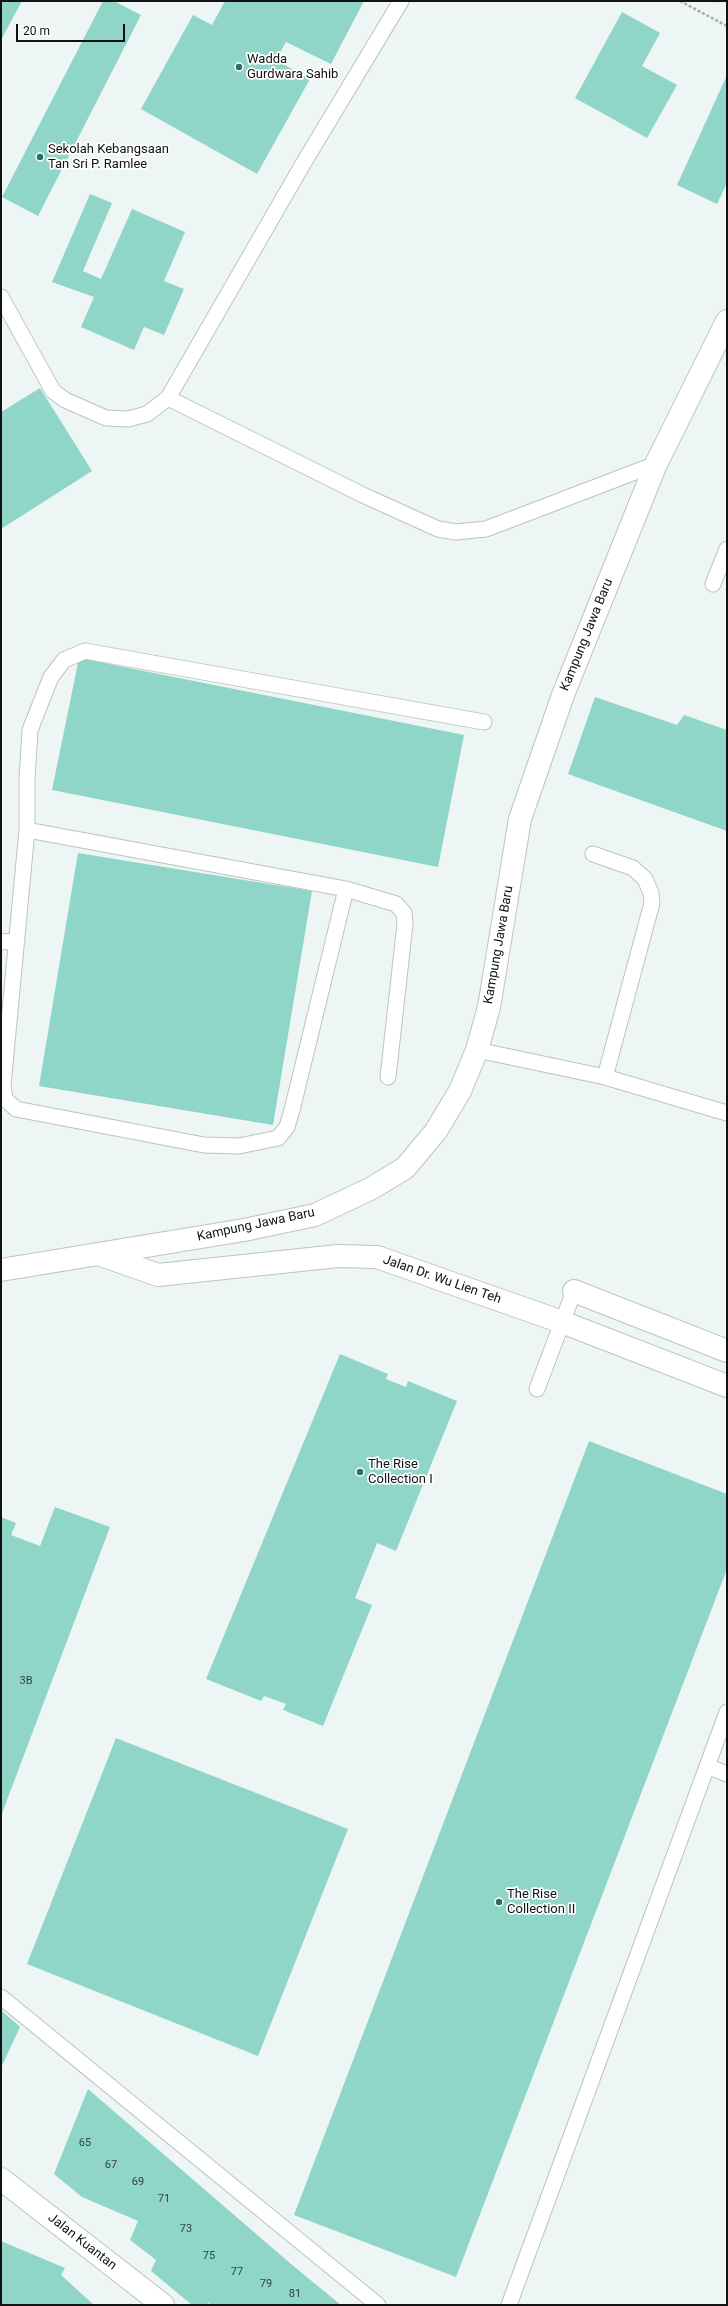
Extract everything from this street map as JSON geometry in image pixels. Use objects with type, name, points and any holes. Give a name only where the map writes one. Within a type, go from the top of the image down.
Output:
[{"type":"street","name":"Kampung Jawa Baru","points":[[1,1270],[244,1230],[315,1215],[372,1188],[405,1168],[436,1131],[460,1091],[477,1050],[489,1007],[520,819],[563,695],[656,464],[727,321]]},
{"type":"street","name":"Jalan Dr. Wu Lien Teh","points":[[98,1254],[158,1275],[338,1256],[377,1257],[562,1322],[727,1386]]},
{"type":"street","points":[[574,1292],[727,1351]]},
{"type":"street","name":"Jalan Kuantan","points":[[1,2179],[163,2305]]},
{"type":"lane","points":[[1,297],[53,391],[65,400],[106,418],[128,419],[147,414],[168,398],[303,164],[401,1]]},
{"type":"lane","points":[[168,398],[363,495],[438,529],[456,532],[486,529],[656,464]]},
{"type":"lane","points":[[713,584],[727,550]]},
{"type":"lane","points":[[346,889],[287,1127],[278,1138],[239,1146],[204,1145],[16,1109],[5,1099],[3,1085],[27,830],[27,779],[30,730],[51,677],[64,660],[85,651],[484,722]]},
{"type":"lane","points":[[27,830],[346,889],[396,904],[404,913],[405,924],[388,1076]]},
{"type":"lane","points":[[593,854],[633,868],[645,879],[652,898],[605,1077]]},
{"type":"lane","points":[[1,942],[17,941]]},
{"type":"lane","points":[[477,1050],[605,1077],[727,1113]]},
{"type":"lane","points":[[537,1389],[574,1292]]},
{"type":"lane","points":[[509,2305],[727,1712]]},
{"type":"lane","points":[[707,1766],[727,1774]]},
{"type":"lane","points":[[1,1996],[378,2305]]},
{"type":"path","points":[[680,1],[727,26]]},
{"type":"building","points":[[1,1],[22,1],[1,40]]},
{"type":"building","points":[[103,1],[114,1],[141,15],[38,216],[2,197]]},
{"type":"building","name":"Wadda Gurdwara Sahib","points":[[225,1],[364,1],[331,64],[286,42],[276,60],[310,79],[257,174],[141,109],[193,15],[212,25]]},
{"type":"building","points":[[622,12],[660,33],[642,66],[677,85],[647,138],[575,98]]},
{"type":"building","points":[[727,75],[727,183],[717,204],[677,185]]},
{"type":"building","points":[[90,194],[112,203],[83,271],[101,279],[132,209],[185,232],[164,281],[184,289],[164,335],[144,327],[134,350],[81,327],[94,297],[52,282]]},
{"type":"building","points":[[40,388],[92,471],[1,529],[1,412]]},
{"type":"building","points":[[79,658],[464,735],[438,867],[52,790]]},
{"type":"building","points":[[595,697],[677,725],[684,715],[727,730],[727,831],[568,774]]},
{"type":"building","points":[[78,853],[312,891],[273,1125],[39,1086]]},
{"type":"building","name":"The Rise Collection I","points":[[340,1354],[388,1374],[386,1379],[406,1387],[408,1381],[457,1401],[396,1551],[377,1543],[355,1598],[372,1605],[323,1726],[283,1710],[286,1704],[264,1696],[261,1701],[206,1679]]},
{"type":"building","name":"The Rise Collection II","points":[[589,1441],[727,1494],[727,1569],[456,2277],[294,2215]]},
{"type":"building","points":[[55,1507],[110,1527],[1,1816],[1,1517],[16,1523],[11,1535],[40,1546]]},
{"type":"building","points":[[116,1738],[348,1829],[258,2056],[27,1964]]},
{"type":"building","points":[[1,2010],[20,2027],[1,2068]]},
{"type":"building","points":[[88,2089],[291,2264],[341,2305],[212,2305],[208,2303],[207,2305],[192,2305],[151,2271],[156,2260],[130,2240],[138,2221],[82,2197],[54,2174]]},
{"type":"building","points":[[1,2241],[65,2268],[61,2275],[94,2305],[1,2305]]},
{"type":"place","name":"Wadda Gurdwara Sahib","points":[[239,67]]},
{"type":"place","name":"Sekolah Kebangsaan Tan Sri P. Ramlee","points":[[40,157]]},
{"type":"place","name":"The Rise Collection I","points":[[360,1472]]},
{"type":"place","name":"The Rise Collection II","points":[[499,1902]]}]
